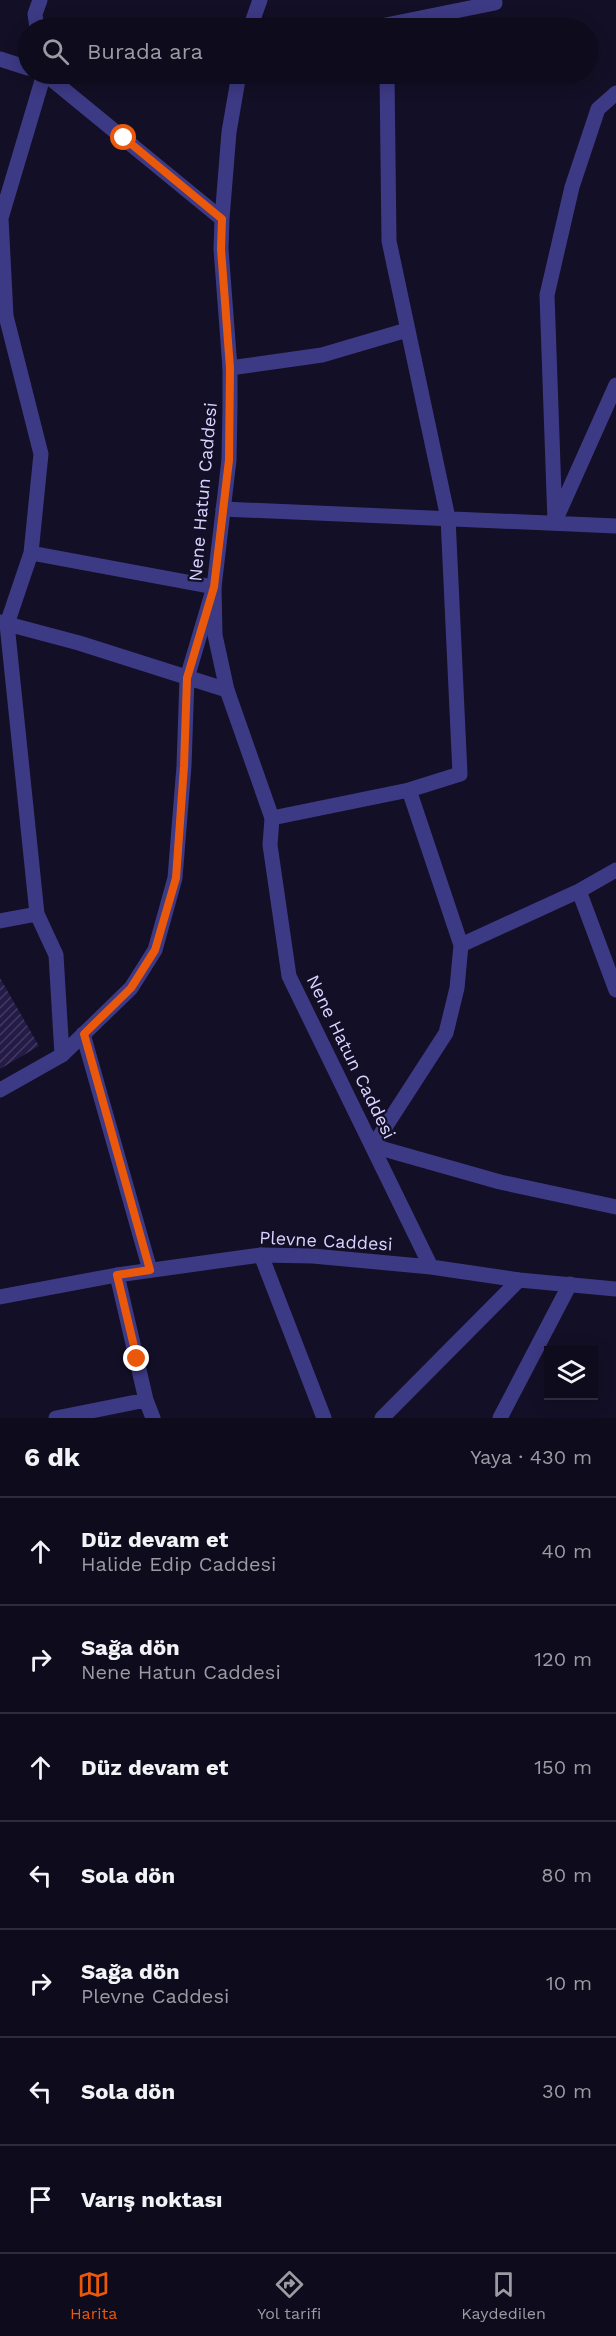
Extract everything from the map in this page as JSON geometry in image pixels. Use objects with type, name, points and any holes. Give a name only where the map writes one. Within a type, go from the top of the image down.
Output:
[{"type":"street","points":[[36,18],[40,0]]},
{"type":"street","points":[[254,18],[260,0]]},
{"type":"street","points":[[427,18],[495,3],[494,0]]},
{"type":"street","points":[[0,59],[18,65]]},
{"type":"street","points":[[42,84],[1,218],[6,316],[41,454],[31,553],[4,623],[37,914],[56,955],[62,1055]]},
{"type":"street","points":[[57,84],[222,219]]},
{"type":"street","name":"Nene Hatun Caddesi","points":[[237,84],[229,132],[222,219],[221,249],[230,368],[229,460],[214,587],[215,635],[227,690],[272,818],[270,845],[290,976],[431,1267]]},
{"type":"street","points":[[272,818],[409,790],[460,774],[448,518],[388,241],[387,84]]},
{"type":"street","points":[[555,522],[546,295],[572,187],[597,109],[616,93]]},
{"type":"street","points":[[230,368],[322,355],[407,330]]},
{"type":"street","points":[[555,522],[616,385]]},
{"type":"street","points":[[223,509],[616,526]]},
{"type":"street","points":[[0,1090],[62,1055],[131,988],[155,950],[176,878],[184,766],[187,678],[214,587],[31,553]]},
{"type":"street","points":[[4,623],[79,643],[227,690]]},
{"type":"street","points":[[409,790],[461,945],[457,988],[446,1033],[373,1146],[500,1182],[616,1207]]},
{"type":"street","points":[[461,945],[579,891],[616,870]]},
{"type":"street","points":[[579,891],[616,990]]},
{"type":"street","points":[[0,921],[37,914]]},
{"type":"street","points":[[84,1034],[150,1270]]},
{"type":"street","points":[[261,1255],[324,1418]]},
{"type":"street","name":"Plevne Caddesi","points":[[0,1297],[117,1275],[261,1255],[431,1267],[519,1280],[616,1289]]},
{"type":"street","points":[[117,1275],[146,1400],[153,1418]]},
{"type":"street","points":[[382,1418],[519,1280]]},
{"type":"street","points":[[500,1418],[570,1284]]},
{"type":"street","points":[[56,1418],[146,1400]]},
{"type":"building","points":[[0,978],[39,1046],[0,1069]]},
{"type":"route","points":[[124,138],[222,219],[221,249],[230,368],[229,460],[214,587],[187,678],[184,766],[176,878],[155,950],[131,988],[84,1034],[150,1270],[117,1275],[137,1359]]}]
